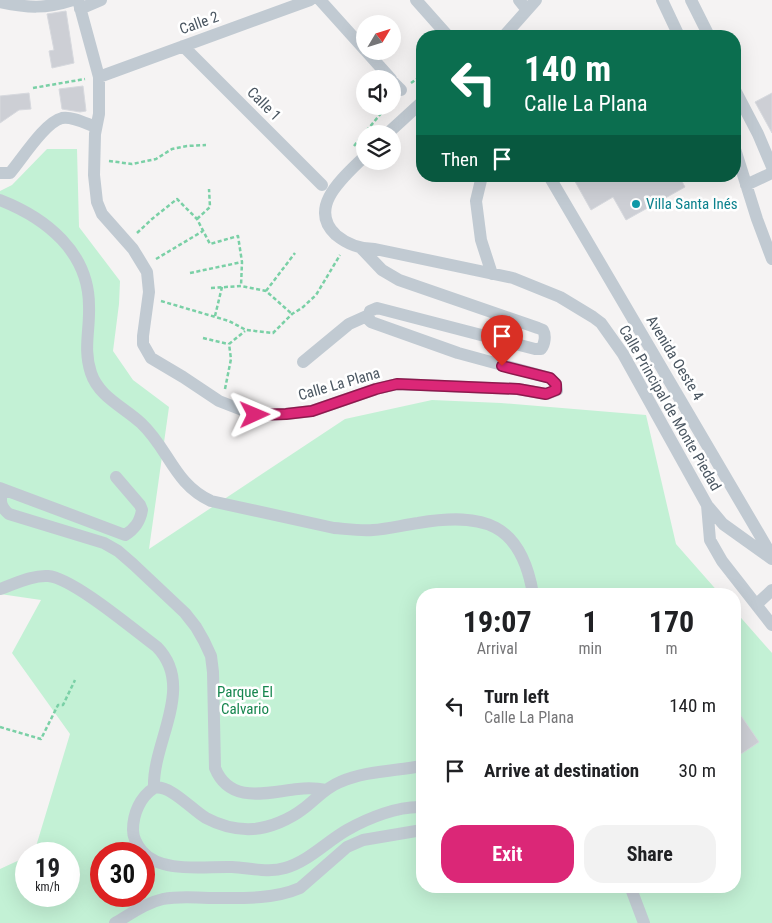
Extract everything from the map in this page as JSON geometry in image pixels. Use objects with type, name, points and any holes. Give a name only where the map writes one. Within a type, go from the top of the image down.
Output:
[{"type":"street","points":[[0,2],[29,8],[101,0]]},
{"type":"street","name":"Calle 2","points":[[99,77],[310,0]]},
{"type":"street","points":[[320,0],[356,40]]},
{"type":"street","points":[[416,0],[443,30]]},
{"type":"street","points":[[519,0],[527,10]]},
{"type":"street","points":[[509,30],[536,0]]},
{"type":"street","points":[[662,0],[676,30]]},
{"type":"street","points":[[691,0],[706,30]]},
{"type":"street","name":"Calle La Plana","points":[[77,3],[99,77],[99,114],[96,127],[95,160],[97,202],[102,214],[127,242],[147,272],[149,282],[143,344],[151,358],[172,369],[222,403],[255,415],[312,411],[376,389],[397,384],[518,389],[546,394],[556,390],[556,384],[550,378],[458,353],[376,325],[368,319],[368,315]]},
{"type":"street","name":"Calle 1","points":[[182,46],[322,185]]},
{"type":"street","points":[[374,60],[383,70]]},
{"type":"street","points":[[741,101],[772,167]]},
{"type":"street","points":[[397,125],[416,107]]},
{"type":"street","points":[[0,173],[10,173],[40,135],[54,122],[62,118],[69,118],[96,127]]},
{"type":"street","name":"Calle Principal de Monte Piedad","points":[[356,166],[337,186],[325,206],[325,214],[330,229],[347,243],[362,249],[375,249],[513,278],[560,297],[601,323],[623,354],[707,504],[723,524],[772,558]]},
{"type":"street","points":[[741,169],[772,259]]},
{"type":"street","points":[[746,185],[772,173]]},
{"type":"street","points":[[741,180],[746,185]]},
{"type":"street","points":[[480,182],[476,200],[481,240],[492,274]]},
{"type":"street","name":"Avenida Oeste 4","points":[[553,182],[772,558]]},
{"type":"street","points":[[0,200],[23,209],[42,221],[66,243],[82,270],[87,287],[90,304],[86,352],[92,376],[108,398],[151,432],[180,476],[200,496],[211,501],[351,530],[373,530],[455,518],[491,524],[503,532],[519,550],[530,572],[532,588]]},
{"type":"street","points":[[303,362],[349,324],[368,315],[374,308],[535,349],[541,349],[543,346],[545,336],[543,330],[400,280],[382,270],[362,249]]},
{"type":"street","points":[[116,477],[140,505],[142,510],[137,525],[133,531],[126,535],[1,488],[0,502],[3,510],[10,514],[104,544],[118,551],[185,613],[196,627],[211,656],[214,672],[215,768],[223,784],[232,789],[256,794],[304,788],[326,790]]},
{"type":"street","points":[[707,504],[710,540],[722,561],[772,625]]},
{"type":"street","points":[[0,589],[34,577],[48,576],[62,580],[80,590],[157,647],[163,654],[172,672],[172,705],[154,771],[154,788]]},
{"type":"street","points":[[756,604],[772,590]]},
{"type":"street","points":[[416,767],[356,777],[340,782],[326,790],[303,810],[288,819],[255,829],[220,825],[204,817],[164,788],[154,788],[144,797],[137,810],[133,834],[137,846],[145,855],[157,862],[172,866],[231,867],[272,871],[283,869],[306,859],[346,831],[362,823],[386,813],[416,806]]},
{"type":"street","points":[[115,923],[145,904],[164,899],[189,897],[243,899],[291,891],[300,888],[341,852],[355,843],[377,837],[416,831]]},
{"type":"street","points":[[633,893],[644,923]]},
{"type":"path","points":[[33,88],[99,77]]},
{"type":"path","points":[[95,160],[132,164],[156,159],[172,149],[206,145]]},
{"type":"path","points":[[197,219],[210,207],[209,189]]},
{"type":"path","points":[[127,242],[177,199],[197,219],[210,244],[238,236],[242,262],[241,286]]},
{"type":"path","points":[[143,266],[203,231]]},
{"type":"path","points":[[148,298],[180,305],[215,316],[246,330],[273,333],[316,294],[347,243]]},
{"type":"path","points":[[266,291],[295,253]]},
{"type":"path","points":[[190,273],[242,262]]},
{"type":"path","points":[[212,288],[241,286],[266,291],[292,314]]},
{"type":"path","points":[[215,316],[222,287]]},
{"type":"path","points":[[229,344],[246,330]]},
{"type":"path","points":[[203,338],[229,344]]},
{"type":"path","points":[[222,403],[231,359],[229,344]]},
{"type":"path","points":[[0,727],[41,739],[58,706],[63,705],[75,680]]},
{"type":"green space","name":"Parque El Calvario","points":[[47,149],[77,149],[79,227],[120,281],[113,351],[133,380],[169,407],[149,549],[345,419],[432,400],[501,403],[646,415],[676,544],[715,588],[416,588],[416,893],[741,893],[741,618],[772,653],[772,923],[0,923],[0,869],[15,862],[15,907],[80,907],[80,842],[37,842],[70,734],[12,653],[41,600],[0,594],[0,191],[12,185]]},
{"type":"building","points":[[66,11],[74,63],[52,68],[49,51],[54,50],[47,14]]},
{"type":"building","points":[[83,86],[86,111],[62,109],[59,89]]},
{"type":"building","points":[[29,93],[31,109],[19,110],[0,123],[0,96]]},
{"type":"building","points":[[772,93],[772,133],[755,102]]},
{"type":"building","name":"Villa Santa Inés","points":[[575,182],[682,182],[685,187],[626,220],[613,197],[591,210]]},
{"type":"building","points":[[741,716],[759,742],[741,754]]},
{"type":"place","name":"Villa Santa Inés","points":[[636,204]]},
{"type":"route","points":[[255,415],[312,411],[376,389],[397,384],[518,389],[546,394],[552,393],[557,388],[554,381],[550,378],[502,366]]}]
